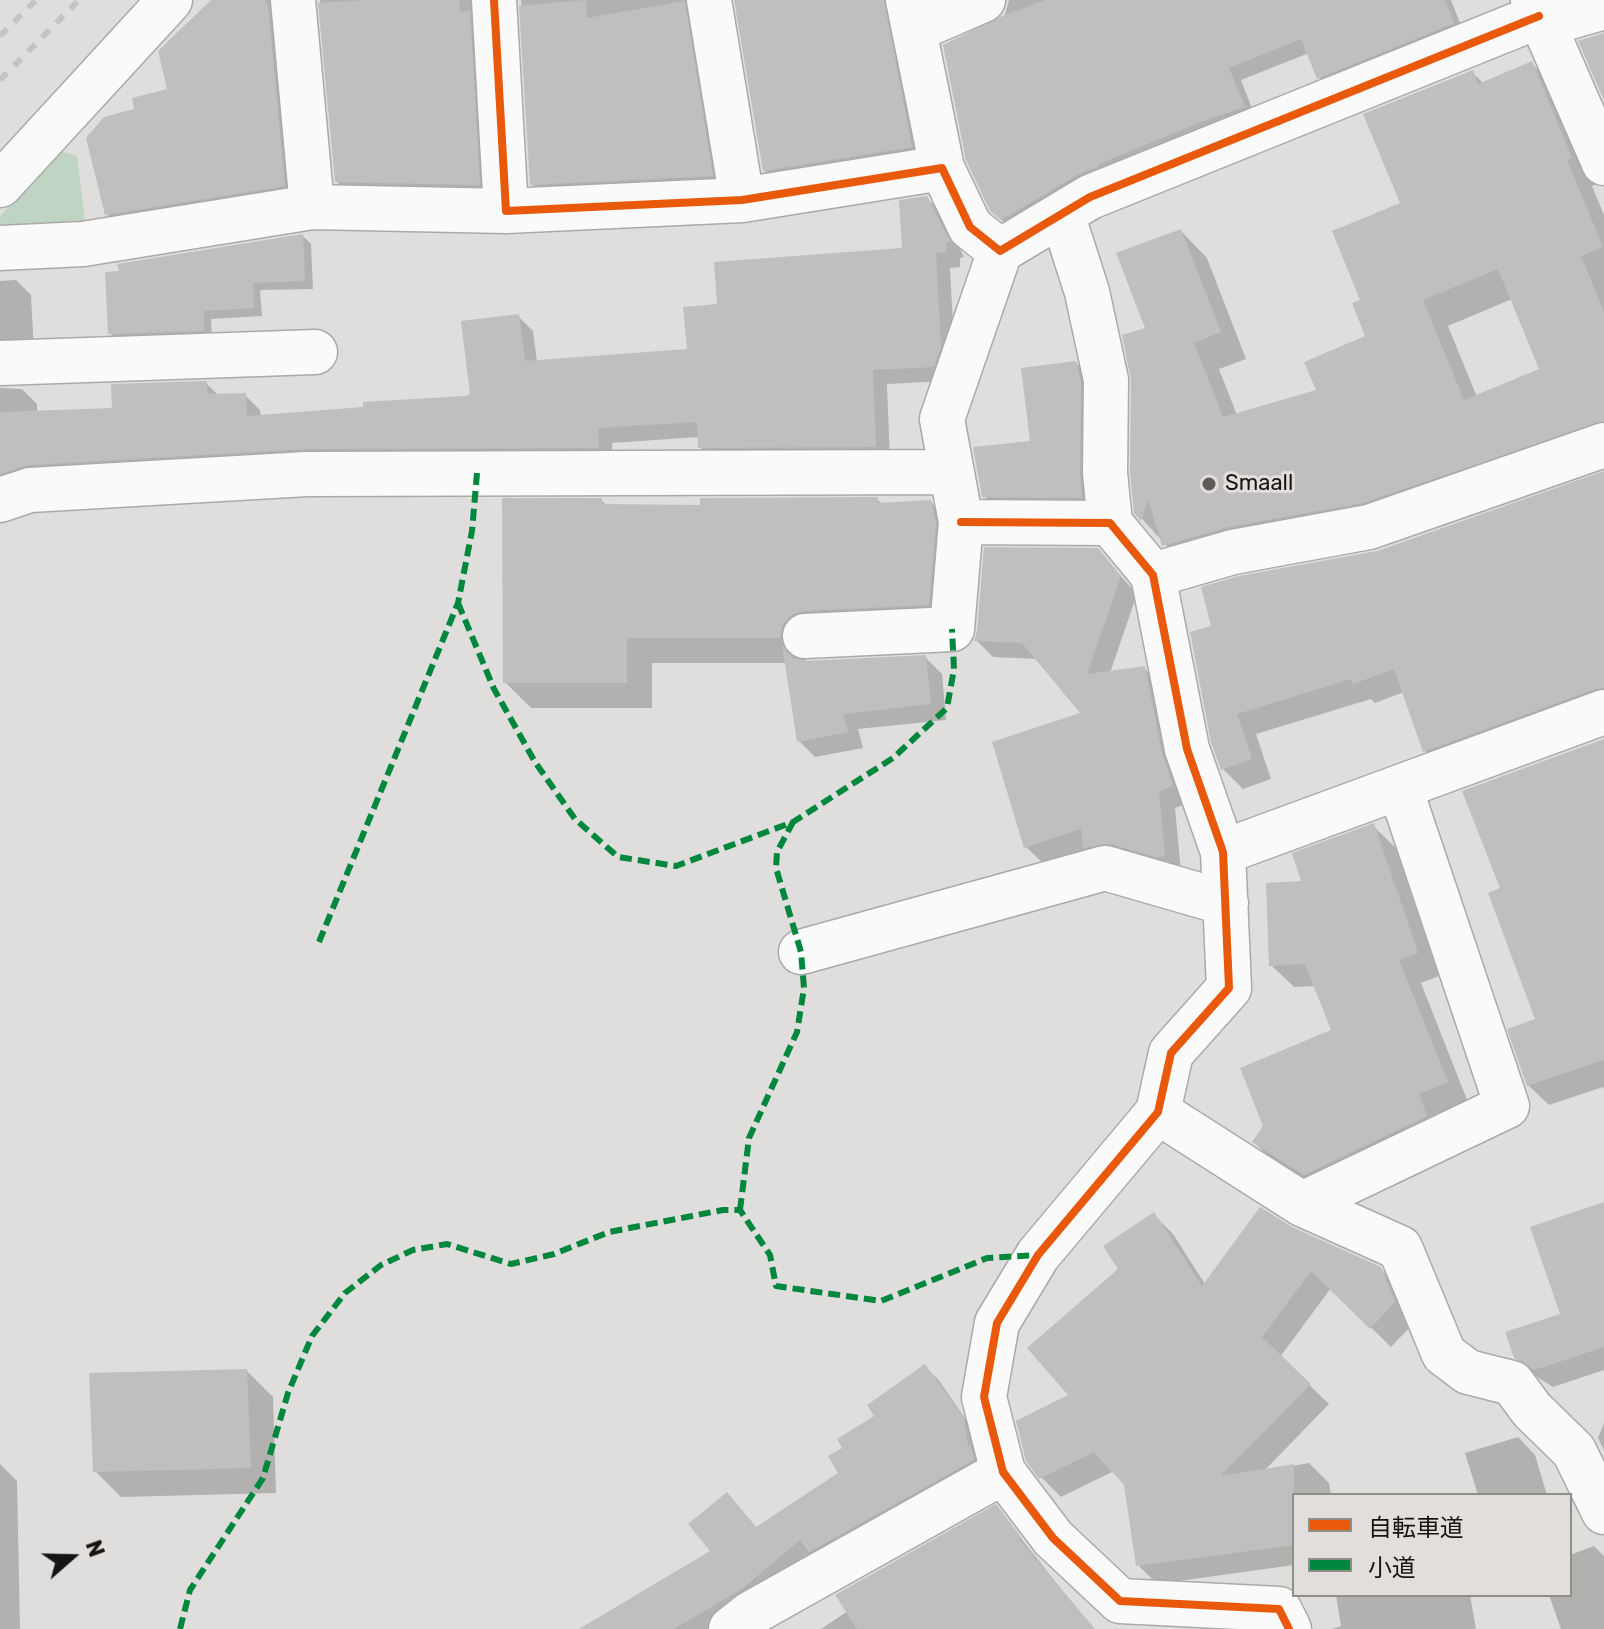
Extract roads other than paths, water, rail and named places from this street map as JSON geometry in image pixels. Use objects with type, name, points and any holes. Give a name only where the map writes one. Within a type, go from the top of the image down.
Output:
[{"type":"street","points":[[0,185],[170,0]]},
{"type":"street","points":[[293,0],[312,207]]},
{"type":"street","points":[[494,0],[506,211]]},
{"type":"street","points":[[709,0],[742,200]]},
{"type":"street","points":[[983,0],[911,15],[942,168],[970,227],[1000,251]]},
{"type":"street","points":[[805,636],[952,629],[961,522],[942,419],[1000,251],[1090,197],[1538,14],[1604,7]]},
{"type":"street","points":[[1538,14],[1604,163]]},
{"type":"street","points":[[0,248],[83,244],[312,207],[506,211],[742,200],[942,168]]},
{"type":"street","points":[[1062,214],[1087,292],[1106,380],[1105,473],[1110,523],[1153,575],[1187,749],[1223,852],[1229,988],[1171,1053],[1158,1112],[1038,1255],[997,1323],[984,1397],[1003,1472],[1053,1538],[1120,1601],[1279,1609],[1289,1629]]},
{"type":"street","points":[[0,363],[315,352]]},
{"type":"street","points":[[1153,575],[1233,552],[1369,527],[1604,445]]},
{"type":"street","points":[[0,500],[30,490],[307,474],[952,472]]},
{"type":"street","points":[[961,522],[1110,523]]},
{"type":"street","points":[[1223,852],[1604,712]]},
{"type":"street","points":[[1302,1204],[1507,1106],[1400,788]]},
{"type":"street","points":[[801,952],[1105,868],[1226,903]]},
{"type":"street","points":[[1158,1112],[1302,1204],[1400,1248],[1444,1354],[1468,1372],[1512,1383],[1532,1410],[1574,1451],[1604,1512]]},
{"type":"street","points":[[731,1629],[750,1614],[1003,1472]]},
{"type":"railway","points":[[0,36],[36,0]]},
{"type":"railway","points":[[0,80],[79,0]]},
{"type":"place","name":"Smaall","points":[[1209,484]]}]
